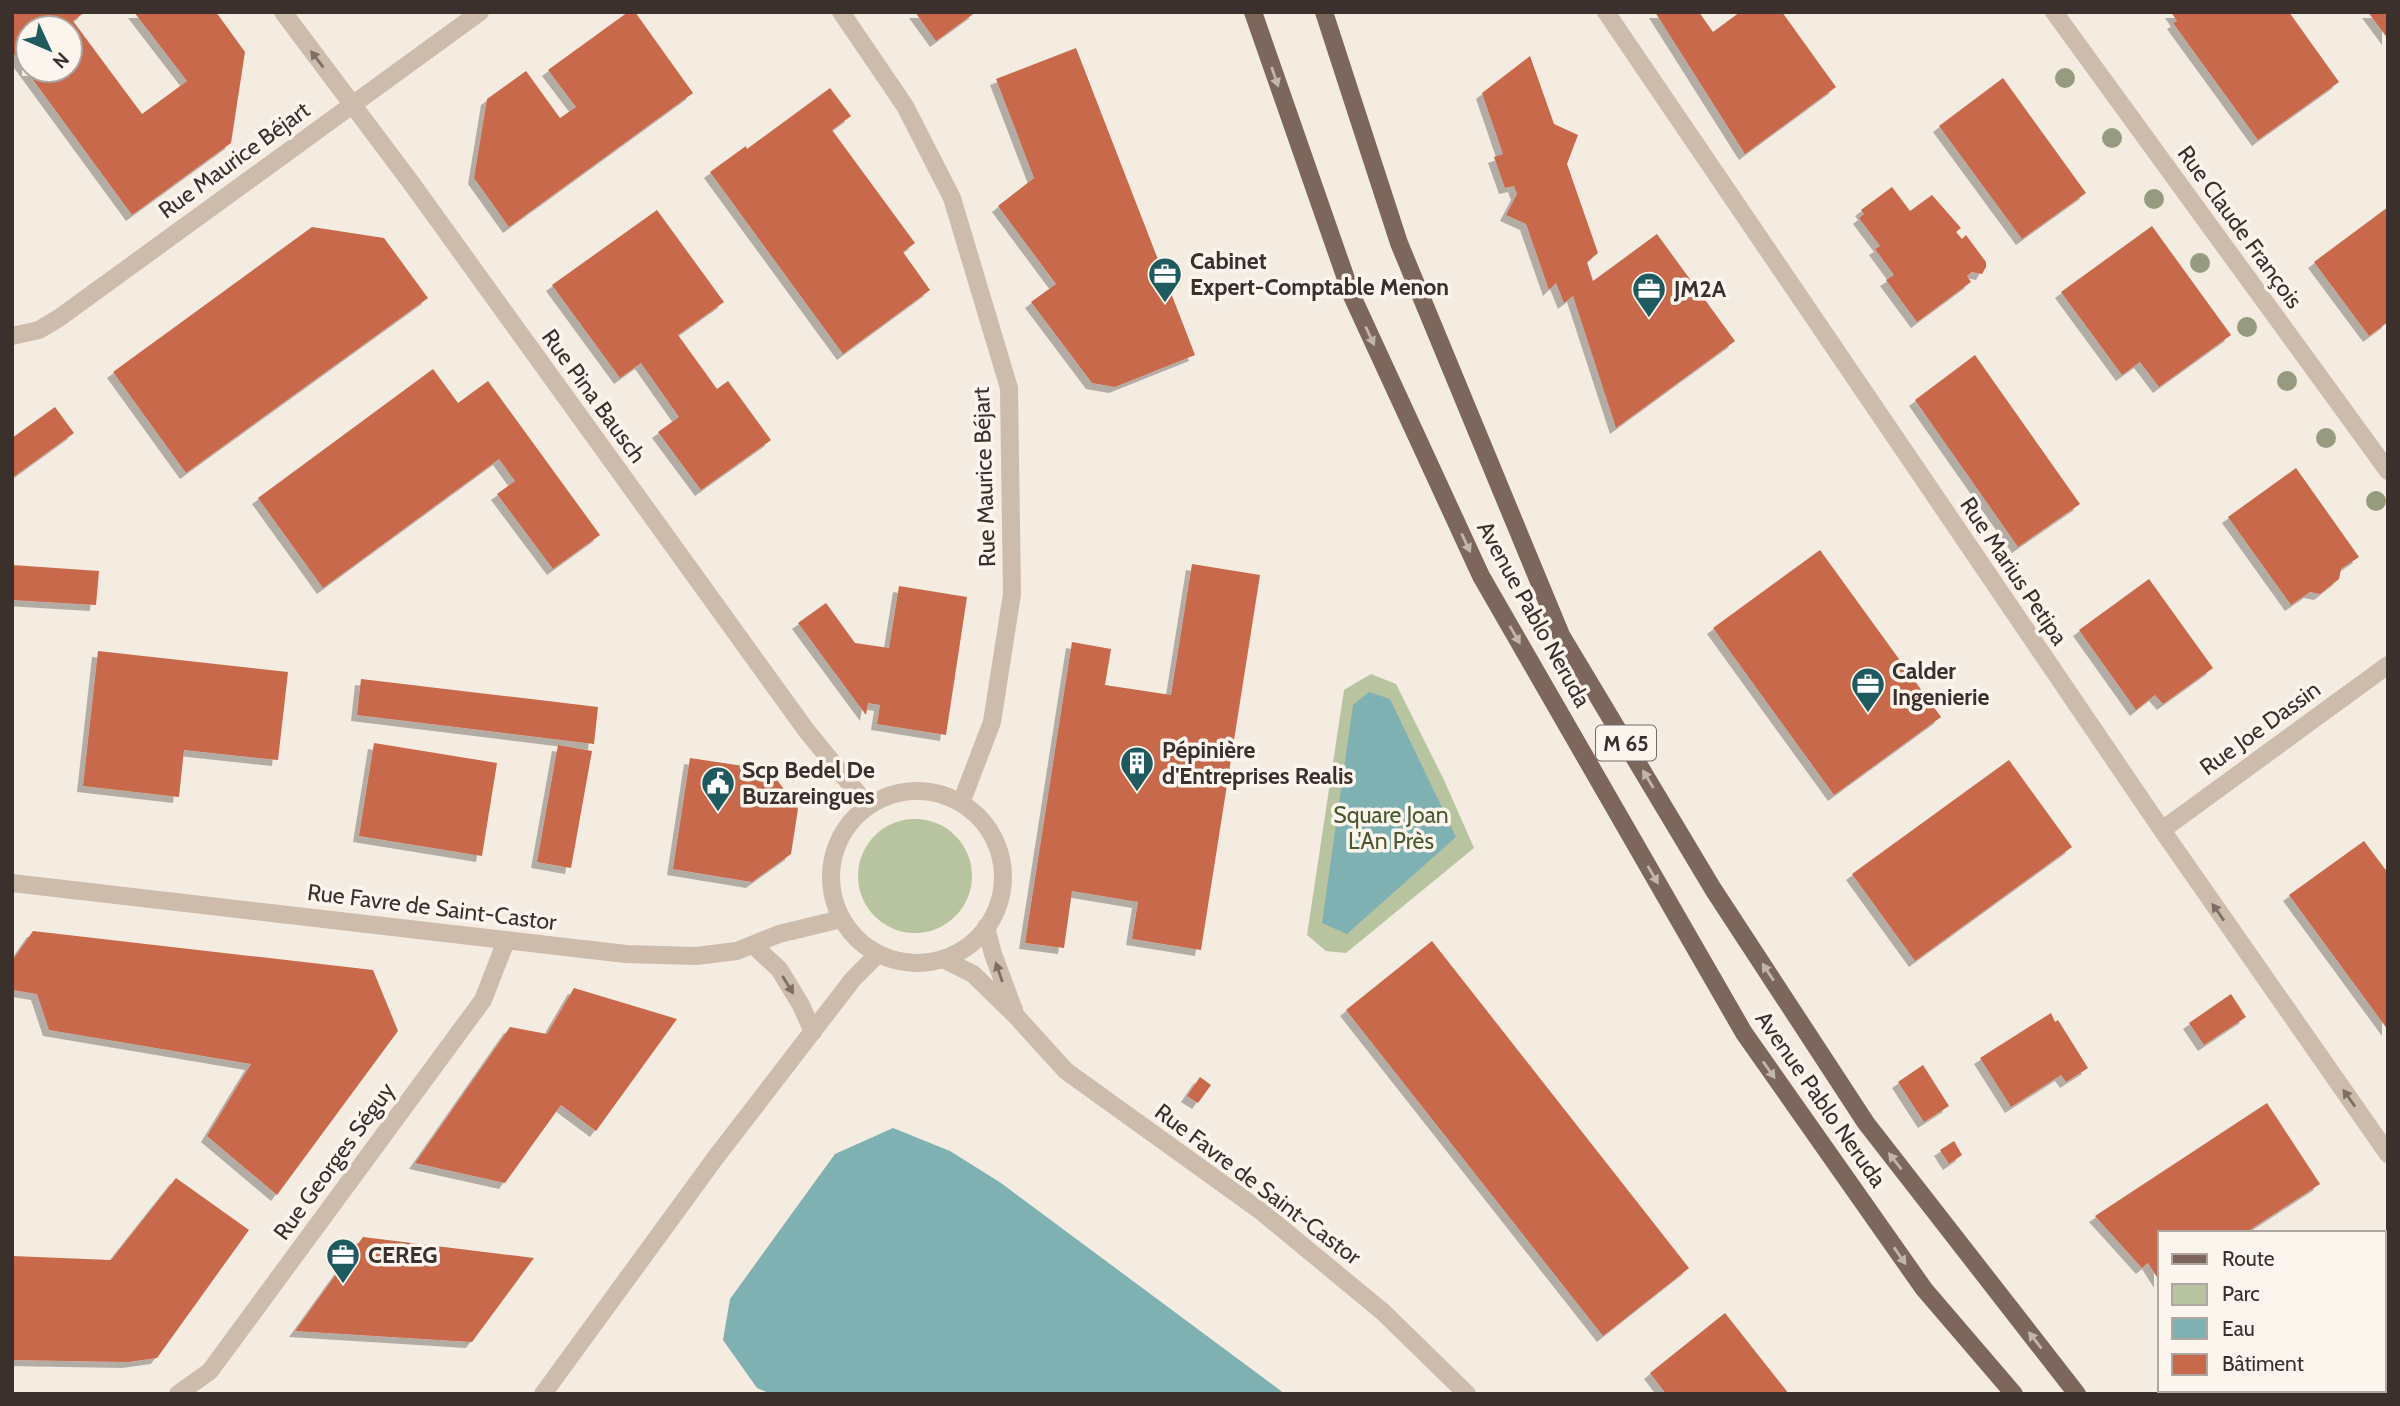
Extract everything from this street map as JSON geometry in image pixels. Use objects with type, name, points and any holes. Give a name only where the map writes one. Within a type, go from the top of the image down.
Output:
[{"type":"main road","name":"Avenue Pablo Neruda","points":[[1252,12],[1352,296],[1481,576],[1744,1033],[1924,1289],[2014,1394]]},
{"type":"main road","name":"Avenue Pablo Neruda","points":[[1324,12],[1399,243],[1561,635],[1713,889],[1866,1123],[2077,1394]]},
{"type":"street","name":"Rue Pina Bausch","points":[[283,12],[792,710],[868,806]]},
{"type":"street","name":"Rue Maurice Béjart","points":[[12,336],[39,330],[60,318],[480,12]]},
{"type":"street","name":"Rue Maurice Béjart","points":[[841,12],[905,106],[952,198],[1009,388],[1013,594],[992,722],[961,803]]},
{"type":"street","name":"Rue Marius Petipa","points":[[1606,12],[2162,831],[2388,1154]]},
{"type":"street","name":"Rue Claude François","points":[[2054,12],[2388,471]]},
{"type":"street","name":"Rue Joe Dassin","points":[[2162,831],[2388,665]]},
{"type":"street","points":[[914,791],[938,794],[961,803],[980,818],[992,834],[999,852],[1003,871],[1002,891],[996,910],[986,927],[970,944],[943,958],[921,962],[899,961],[878,954],[857,939],[841,919],[832,895],[831,870],[837,845],[850,823],[868,806],[890,795],[914,791]]},
{"type":"street","name":"Rue Favre de Saint-Castor","points":[[12,883],[626,954],[696,956],[737,951],[779,934],[841,919]]},
{"type":"street","name":"Rue Favre de Saint-Castor","points":[[986,927],[1016,1016]]},
{"type":"street","name":"Rue Georges Séguy","points":[[178,1394],[210,1371],[483,1000],[506,941]]},
{"type":"street","points":[[753,945],[779,969],[801,1005],[813,1032]]},
{"type":"street","points":[[543,1394],[716,1157],[853,979],[878,954]]},
{"type":"street","name":"Rue Favre de Saint-Castor","points":[[943,958],[973,974],[1066,1071],[1262,1212],[1383,1312],[1467,1394]]},
{"type":"green space","name":"Square Joan L'An Près","points":[[1371,674],[1396,684],[1444,780],[1474,848],[1346,953],[1326,951],[1307,935],[1344,690]]},
{"type":"green space","points":[[915,819],[937,824],[955,836],[967,854],[972,876],[967,898],[955,916],[937,928],[915,933],[893,928],[875,916],[863,898],[858,876],[863,854],[875,836],[893,824]]},
{"type":"water","name":"Square Joan L'An Près","points":[[1369,692],[1390,699],[1456,837],[1347,934],[1322,923],[1353,705]]},
{"type":"water","points":[[893,1128],[950,1151],[1001,1183],[1285,1394],[771,1394],[757,1388],[723,1340],[730,1299],[835,1154]]},
{"type":"water","points":[[2386,1316],[2388,1394],[2302,1394],[2386,1392]]},
{"type":"building","points":[[12,12],[85,12],[14,14],[14,54]]},
{"type":"building","points":[[134,12],[216,12],[245,52],[231,143],[132,215],[36,84],[84,84],[84,36],[142,114],[187,81]]},
{"type":"building","points":[[628,12],[635,12],[693,93],[509,227],[474,178],[487,99],[526,71],[560,118],[576,107],[548,70]]},
{"type":"building","points":[[915,12],[976,12],[936,41]]},
{"type":"building","points":[[1655,12],[1699,12],[1713,32],[1740,12],[1782,12],[1836,87],[1745,154]]},
{"type":"building","points":[[2171,12],[2289,12],[2339,82],[2258,140],[2173,23],[2177,21]]},
{"type":"building","points":[[2368,12],[2388,12],[2388,39]]},
{"type":"building","points":[[1076,48],[1195,355],[1115,387],[1092,383],[1031,302],[1056,284],[998,206],[1034,178],[996,79]]},
{"type":"building","points":[[1530,56],[1554,124],[1578,135],[1567,164],[1598,253],[1587,262],[1593,281],[1657,234],[1735,341],[1616,428],[1573,296],[1564,303],[1556,283],[1549,290],[1526,224],[1506,215],[1517,194],[1514,186],[1505,188],[1494,157],[1503,154],[1482,93]]},
{"type":"building","points":[[2003,78],[2086,193],[2022,239],[1939,126]]},
{"type":"building","points":[[830,88],[851,116],[832,130],[915,243],[903,252],[930,290],[843,354],[710,172],[746,146],[747,149]]},
{"type":"building","points":[[1892,187],[1910,211],[1932,195],[1961,228],[1956,232],[1962,239],[1966,235],[1986,262],[1982,274],[1972,272],[1967,276],[1971,282],[1917,322],[1886,280],[1894,275],[1875,249],[1880,246],[1859,218],[1864,214],[1861,210]]},
{"type":"building","points":[[2388,207],[2388,322],[2369,336],[2314,262]]},
{"type":"building","points":[[657,210],[724,302],[678,335],[717,389],[728,381],[771,440],[701,490],[658,432],[679,417],[641,363],[620,378],[552,285]]},
{"type":"building","points":[[2152,226],[2231,335],[2159,387],[2140,362],[2122,375],[2061,292]]},
{"type":"building","points":[[312,227],[384,238],[428,298],[186,473],[113,372]]},
{"type":"building","points":[[1975,355],[2080,504],[2018,547],[1915,400]]},
{"type":"building","points":[[433,369],[458,403],[488,381],[600,535],[553,569],[497,494],[515,481],[499,459],[323,588],[258,498]]},
{"type":"building","points":[[55,407],[74,433],[12,478],[12,438]]},
{"type":"building","points":[[2296,468],[2359,557],[2341,569],[2339,579],[2320,594],[2310,592],[2291,605],[2228,517]]},
{"type":"building","points":[[1820,550],[1941,717],[1834,795],[1713,628]]},
{"type":"building","name":"Pépinière d'Entreprises Realis","points":[[1192,564],[1260,575],[1201,950],[1132,939],[1138,902],[1072,891],[1064,948],[1025,943],[1072,642],[1111,649],[1105,685],[1171,695]]},
{"type":"building","points":[[12,565],[99,571],[96,605],[12,600]]},
{"type":"building","points":[[2149,579],[2213,668],[2163,704],[2155,695],[2136,710],[2079,630]]},
{"type":"building","points":[[899,586],[967,597],[946,735],[877,724],[880,705],[868,703],[866,715],[798,623],[826,603],[855,643],[889,648]]},
{"type":"building","points":[[98,651],[288,672],[278,760],[184,750],[179,797],[83,786]]},
{"type":"building","points":[[361,679],[598,707],[594,744],[357,715]]},
{"type":"building","points":[[374,743],[497,763],[482,856],[359,836]]},
{"type":"building","points":[[558,745],[592,751],[571,868],[537,862]]},
{"type":"building","points":[[690,758],[770,770],[798,809],[791,854],[752,882],[673,869]]},
{"type":"building","points":[[2009,760],[2072,847],[1915,961],[1852,874]]},
{"type":"building","points":[[2364,841],[2388,873],[2388,1030],[2289,895]]},
{"type":"building","points":[[33,931],[373,970],[398,1031],[277,1195],[207,1136],[251,1064],[49,1030],[37,994],[12,990],[12,961]]},
{"type":"building","points":[[1432,941],[1689,1268],[1603,1336],[1346,1010]]},
{"type":"building","points":[[574,988],[677,1019],[596,1131],[561,1105],[505,1183],[415,1163],[510,1027],[547,1034]]},
{"type":"building","points":[[2231,994],[2246,1017],[2204,1045],[2189,1023]]},
{"type":"building","points":[[2051,1013],[2088,1068],[2066,1082],[2061,1075],[2011,1107],[1980,1058]]},
{"type":"building","points":[[1923,1065],[1949,1106],[1924,1122],[1898,1082]]},
{"type":"building","points":[[1200,1077],[1211,1085],[1198,1103],[1187,1096]]},
{"type":"building","points":[[2267,1103],[2320,1184],[2248,1231],[2158,1231],[2158,1279],[2148,1263],[2142,1268],[2095,1216]]},
{"type":"building","points":[[1954,1141],[1962,1155],[1949,1164],[1940,1150]]},
{"type":"building","points":[[176,1178],[249,1230],[157,1358],[128,1362],[12,1360],[12,1256],[111,1260]]},
{"type":"building","points":[[363,1237],[534,1258],[472,1342],[295,1331]]},
{"type":"building","points":[[1725,1313],[1789,1394],[1666,1394],[1650,1373]]},
{"type":"place","name":"Cabinet Expert-Comptable Menon","points":[[1165,304]]},
{"type":"place","name":"JM2A","points":[[1649,319]]},
{"type":"place","name":"Calder Ingenierie","points":[[1868,714]]},
{"type":"place","name":"Pépinière d'Entreprises Realis","points":[[1137,793]]},
{"type":"place","name":"Scp Bedel De Buzareingues","points":[[718,813]]},
{"type":"place","name":"CEREG","points":[[343,1285]]}]
